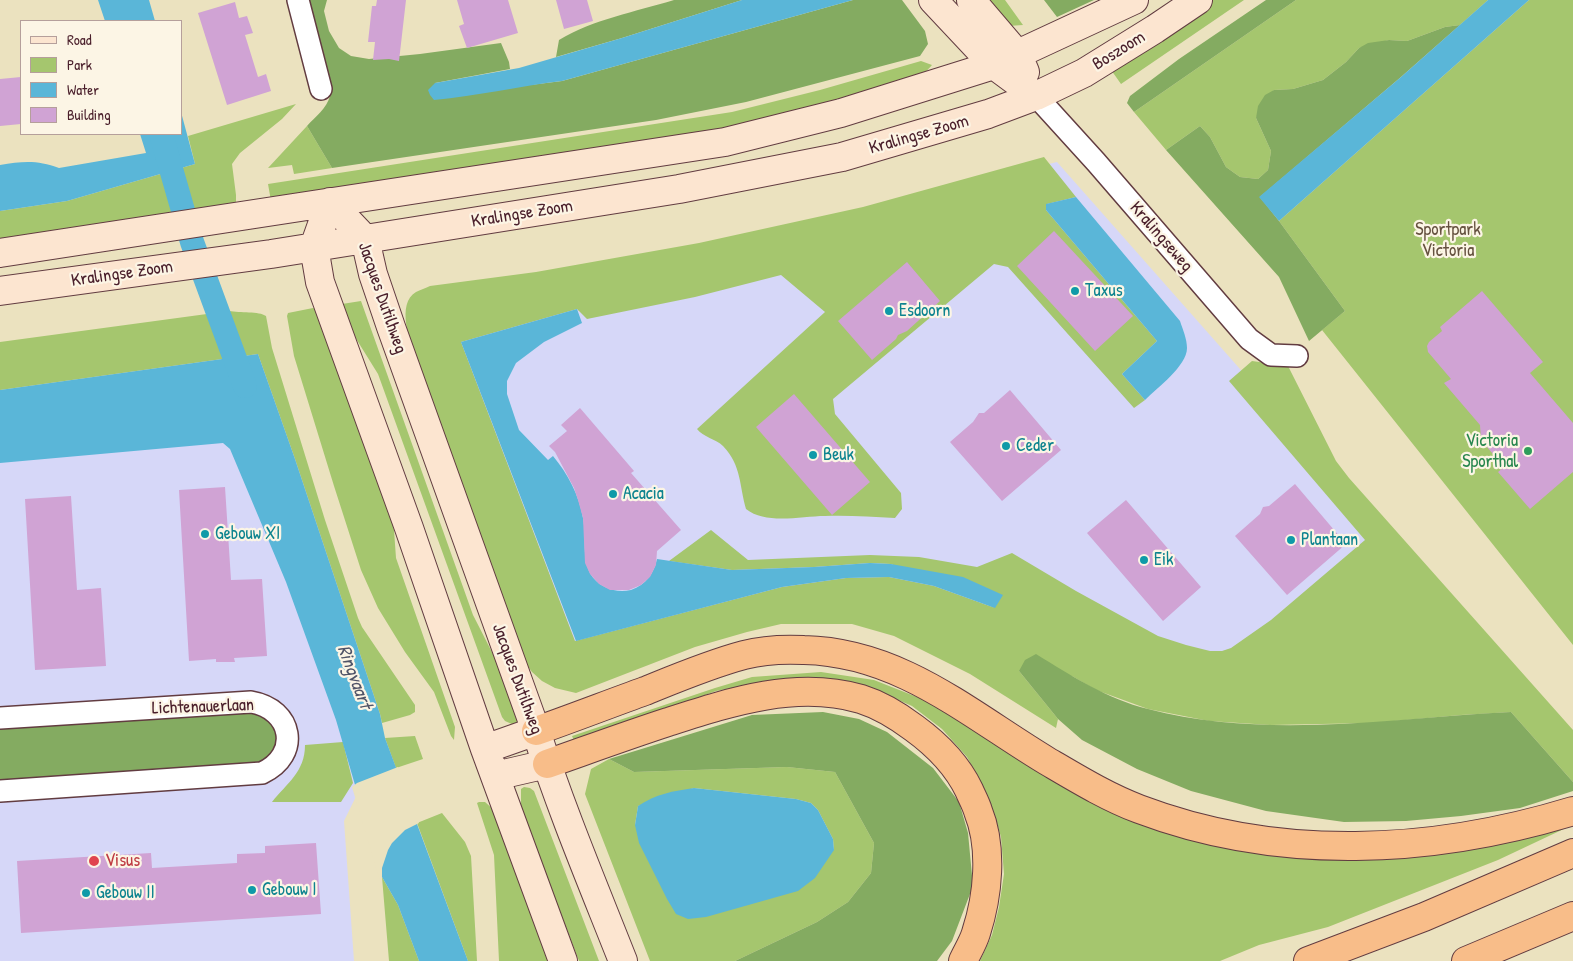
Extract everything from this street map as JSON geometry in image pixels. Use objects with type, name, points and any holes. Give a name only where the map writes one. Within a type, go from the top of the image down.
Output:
[{"type":"highway","points":[[536,731],[745,655],[778,650],[831,652],[857,657],[886,666],[930,686],[1046,760],[1122,802],[1195,828],[1227,835],[1305,845],[1353,847],[1403,845],[1450,840],[1499,831],[1573,811]]},
{"type":"highway","points":[[547,764],[694,713],[769,694],[810,692],[838,695],[861,699],[885,709],[931,741],[950,761],[965,782],[979,812],[986,843],[987,880],[983,908],[975,935],[963,961]]},
{"type":"highway","points":[[1308,961],[1424,917],[1573,853]]},
{"type":"highway","points":[[1466,961],[1573,916]]},
{"type":"main road","name":"Kralingseweg","points":[[933,0],[994,65],[1036,96]]},
{"type":"main road","name":"Kralingseweg","points":[[971,0],[1018,55],[1036,96]]},
{"type":"main road","name":"Boszoom","points":[[1018,55],[1134,0]]},
{"type":"main road","name":"Boszoom","points":[[1036,96],[1084,73],[1156,29],[1198,0]]},
{"type":"main road","points":[[0,253],[725,142],[841,113],[994,65],[1018,55]]},
{"type":"main road","name":"Kralingse Zoom","points":[[0,291],[262,255],[678,189],[842,157],[988,114],[1036,96]]},
{"type":"main road","points":[[330,202],[314,246],[320,282],[409,528],[485,749],[563,961]]},
{"type":"main road","name":"Jacques Dutilhweg","points":[[330,202],[364,239],[373,274],[547,764],[623,961]]},
{"type":"main road","points":[[485,749],[536,731]]},
{"type":"main road","points":[[495,776],[547,764]]},
{"type":"street","points":[[298,0],[321,89]]},
{"type":"street","name":"Kralingseweg","points":[[1036,96],[1096,162],[1249,339],[1271,355],[1297,356]]},
{"type":"street","name":"Lichtenauerlaan","points":[[0,718],[252,702],[267,706],[280,716],[288,737],[284,755],[271,769],[262,773],[0,791]]},
{"type":"shaded area","points":[[1057,162],[1514,679],[1483,700],[842,590],[559,664],[445,309]]},
{"type":"shaded area","points":[[239,424],[365,778],[344,821],[354,961],[0,961],[0,445]]},
{"type":"green space","points":[[307,0],[327,0],[324,11],[329,31],[339,48],[351,56],[369,59],[501,43],[510,69],[435,83],[530,85],[562,81],[853,0],[902,0],[925,31],[928,44],[920,56],[746,102],[656,120],[332,168],[307,126],[324,108],[330,96]]},
{"type":"green space","points":[[674,0],[742,0],[556,57],[559,40],[572,33],[600,21]]},
{"type":"green space","points":[[971,0],[1005,0],[1023,25],[1008,26]]},
{"type":"green space","points":[[1044,0],[1094,0],[1057,17]]},
{"type":"green space","points":[[1211,0],[1244,0],[1121,84],[1109,67]]},
{"type":"green space","points":[[1266,0],[1296,0],[1134,112],[1127,103],[1130,96],[1179,59]]},
{"type":"green space","points":[[1296,0],[1488,0],[1460,25],[1445,27],[1407,41],[1389,40],[1359,48],[1346,62],[1323,80],[1293,89],[1274,90],[1256,118],[1271,151],[1268,170],[1258,179],[1240,177],[1226,167],[1210,137],[1200,126],[1166,150],[1134,112]]},
{"type":"green space","name":"Sportpark Victoria","points":[[1529,0],[1573,0],[1573,645],[1322,330],[1345,311],[1279,221]]},
{"type":"green space","points":[[1460,25],[1260,197],[1345,311],[1309,341],[1279,277],[1166,150],[1200,126],[1210,137],[1226,167],[1240,177],[1258,179],[1268,170],[1271,151],[1256,118],[1258,106],[1265,95],[1274,90],[1293,89],[1323,80],[1346,62],[1359,48],[1368,43],[1389,40],[1407,41],[1445,27]]},
{"type":"green space","points":[[921,61],[932,65],[923,75],[770,123],[271,201],[268,184],[732,112],[820,90]]},
{"type":"green space","points":[[296,104],[282,119],[240,153],[232,164],[236,207],[0,239],[0,211],[67,201],[195,164],[188,136]]},
{"type":"green space","points":[[307,126],[332,168],[294,174],[292,165],[268,168]]},
{"type":"green space","points":[[1044,157],[1076,197],[1047,204],[1046,210],[1157,341],[1122,374],[1145,400],[1134,408],[1008,267],[994,264],[833,399],[835,414],[901,493],[902,509],[895,518],[816,516],[773,518],[754,514],[746,509],[734,461],[723,446],[697,429],[825,312],[781,275],[695,297],[587,319],[577,309],[461,342],[575,641],[782,587],[846,578],[889,577],[934,586],[995,608],[891,564],[870,563],[732,570],[669,561],[711,530],[748,560],[870,555],[919,557],[977,567],[1012,553],[1158,636],[1210,651],[1222,651],[1231,648],[1271,620],[1365,540],[1229,381],[1252,361],[1288,366],[1336,461],[1349,478],[1573,730],[1573,782],[1511,712],[1372,723],[1270,725],[1209,721],[1148,709],[1096,690],[1072,676],[1019,671],[1058,719],[1056,728],[970,674],[894,636],[852,624],[781,624],[747,632],[695,647],[576,693],[555,688],[542,681],[532,672],[507,638],[415,358],[406,323],[407,305],[410,298],[416,292],[430,286],[536,272],[699,243],[863,207]]},
{"type":"green space","points":[[361,301],[473,615],[495,658],[520,717],[514,725],[505,721],[502,717],[378,374],[355,337],[342,304]]},
{"type":"green space","points":[[316,309],[387,503],[394,530],[396,558],[455,727],[454,740],[434,692],[405,652],[378,608],[361,570],[294,356],[288,313]]},
{"type":"green space","points":[[229,311],[263,314],[266,316],[272,348],[325,520],[358,618],[362,627],[415,705],[415,712],[410,715],[382,723],[295,459],[258,354],[0,390],[0,342]]},
{"type":"green space","points":[[1036,654],[1090,686],[1118,699],[1148,709],[1193,718],[1238,723],[1284,725],[1375,722],[1511,712],[1573,782],[1573,791],[1520,808],[1406,821],[1344,822],[1266,811],[1191,791],[1137,769],[1082,740],[1058,719],[1019,671],[1025,660]]},
{"type":"green space","points":[[821,672],[874,680],[922,699],[952,715],[1247,849],[1567,823],[1568,827],[1498,860],[1328,927],[1259,945],[1220,961],[980,961],[992,935],[999,907],[1004,874],[1001,837],[984,789],[967,757],[942,729],[912,706],[866,686],[818,678],[773,680],[716,691],[575,743],[572,736],[752,677]]},
{"type":"green space","points":[[254,709],[271,719],[277,738],[273,756],[256,767],[0,783],[0,724]]},
{"type":"green space","points":[[823,712],[859,719],[887,732],[933,768],[959,802],[968,833],[973,886],[952,941],[937,961],[735,961],[817,922],[848,902],[871,873],[874,843],[835,772],[787,767],[634,772],[609,759],[752,715]]},
{"type":"green space","points":[[415,736],[423,759],[396,768],[385,738]]},
{"type":"green space","points":[[343,742],[353,783],[341,802],[272,802],[299,770],[305,745]]},
{"type":"green space","points":[[609,759],[634,772],[787,767],[835,772],[874,843],[871,873],[848,902],[817,922],[735,961],[650,961],[585,794],[591,769]],"holes":[[[694,788],[796,799],[811,803],[818,810],[833,839],[834,850],[635,825],[638,806]]]},
{"type":"green space","points":[[524,787],[534,791],[599,961],[579,961],[521,809],[521,789]]},
{"type":"green space","points":[[485,802],[494,810],[551,961],[499,961],[494,855],[477,803]]},
{"type":"green space","points":[[442,813],[465,842],[471,856],[477,961],[468,961],[417,823]]},
{"type":"green space","points":[[382,877],[398,905],[419,961],[389,961]]},
{"type":"water","points":[[98,0],[149,0],[155,20],[105,20]]},
{"type":"water","points":[[742,0],[853,0],[562,81],[434,100],[428,90],[435,83],[519,68]]},
{"type":"water","points":[[1488,0],[1529,0],[1279,221],[1259,197],[1401,77]]},
{"type":"water","points":[[182,116],[195,164],[67,201],[0,211],[0,165],[30,162],[59,168],[146,153],[140,135],[182,135]]},
{"type":"water","points":[[1076,197],[1180,321],[1184,331],[1187,348],[1186,355],[1177,369],[1145,400],[1122,374],[1157,341],[1046,210],[1046,204]]},
{"type":"water","points":[[577,309],[582,323],[544,342],[516,363],[507,381],[507,394],[519,430],[548,460],[553,456],[572,485],[579,501],[583,518],[587,566],[590,574],[596,581],[611,589],[631,590],[649,578],[657,559],[732,570],[870,563],[891,564],[963,577],[1003,595],[995,608],[934,586],[889,577],[846,578],[782,587],[576,641],[461,342]]},
{"type":"water","name":"Ringvaart","points":[[258,354],[380,714],[385,738],[468,961],[419,961],[398,905],[382,877],[336,720],[286,582],[230,449],[223,443],[0,463],[0,390]]},
{"type":"water","points":[[694,788],[796,799],[811,803],[818,810],[833,839],[834,850],[815,878],[798,891],[706,917],[688,919],[676,914],[639,843],[635,825],[638,806],[665,794]]},
{"type":"pier","points":[[398,767],[419,823],[405,830],[392,843],[382,868],[382,883],[352,787],[357,783]]},
{"type":"building","points":[[377,0],[406,0],[399,61],[389,59],[373,60],[375,42],[368,42],[372,6],[376,6]]},
{"type":"building","points":[[457,0],[508,0],[518,33],[467,48],[459,26],[464,24]]},
{"type":"building","points":[[556,0],[587,0],[593,21],[564,29]]},
{"type":"building","points":[[235,2],[239,18],[247,16],[253,33],[245,35],[258,77],[266,74],[271,91],[227,105],[198,13]]},
{"type":"building","points":[[20,77],[20,124],[0,126],[0,79]]},
{"type":"building","name":"Taxus","points":[[1054,231],[1133,316],[1095,351],[1017,266]]},
{"type":"building","name":"Esdoorn","points":[[907,262],[940,301],[907,331],[898,335],[872,360],[838,321]]},
{"type":"building","points":[[1482,291],[1543,362],[1530,373],[1573,423],[1573,472],[1530,509],[1498,472],[1504,467],[1481,440],[1480,425],[1444,383],[1451,379],[1428,352],[1427,346],[1429,342],[1442,331],[1440,327]]},
{"type":"building","name":"Ceder","points":[[1010,390],[1061,450],[1002,501],[950,442],[973,422],[979,413],[984,413]]},
{"type":"building","name":"Beuk","points":[[794,394],[870,482],[832,515],[756,427]]},
{"type":"building","name":"Acacia","points":[[580,408],[634,471],[631,473],[681,530],[657,551],[656,565],[650,577],[641,585],[629,590],[610,590],[599,584],[590,574],[585,563],[583,518],[578,500],[574,488],[555,452],[549,446],[567,431],[561,425]]},
{"type":"building","name":"Plantaan","points":[[1295,484],[1346,544],[1287,595],[1235,536],[1260,514],[1263,507],[1269,506]]},
{"type":"building","name":"Gebouw XI","points":[[225,487],[231,580],[262,579],[267,656],[234,658],[235,662],[216,662],[216,659],[189,661],[179,490]]},
{"type":"building","points":[[71,496],[77,590],[101,588],[106,666],[35,670],[25,499]]},
{"type":"building","name":"Eik","points":[[1126,500],[1201,587],[1163,621],[1087,533]]},
{"type":"building","points":[[316,843],[321,914],[21,933],[17,861],[151,853],[152,868],[237,863],[237,854],[265,853],[265,846]]},
{"type":"waterway","points":[[161,135],[192,242],[245,386]]},
{"type":"place","name":"Taxus","points":[[1075,291]]},
{"type":"place","name":"Esdoorn","points":[[889,311]]},
{"type":"place","name":"Ceder","points":[[1006,446]]},
{"type":"place","name":"Victoria Sporthal","points":[[1528,451]]},
{"type":"place","name":"Beuk","points":[[813,455]]},
{"type":"place","name":"Acacia","points":[[613,494]]},
{"type":"place","name":"Gebouw XI","points":[[205,534]]},
{"type":"place","name":"Plantaan","points":[[1291,540]]},
{"type":"place","name":"Eik","points":[[1144,560]]},
{"type":"place","name":"Visus","points":[[94,861]]},
{"type":"place","name":"Gebouw I","points":[[252,890]]},
{"type":"place","name":"Gebouw II","points":[[86,893]]}]
